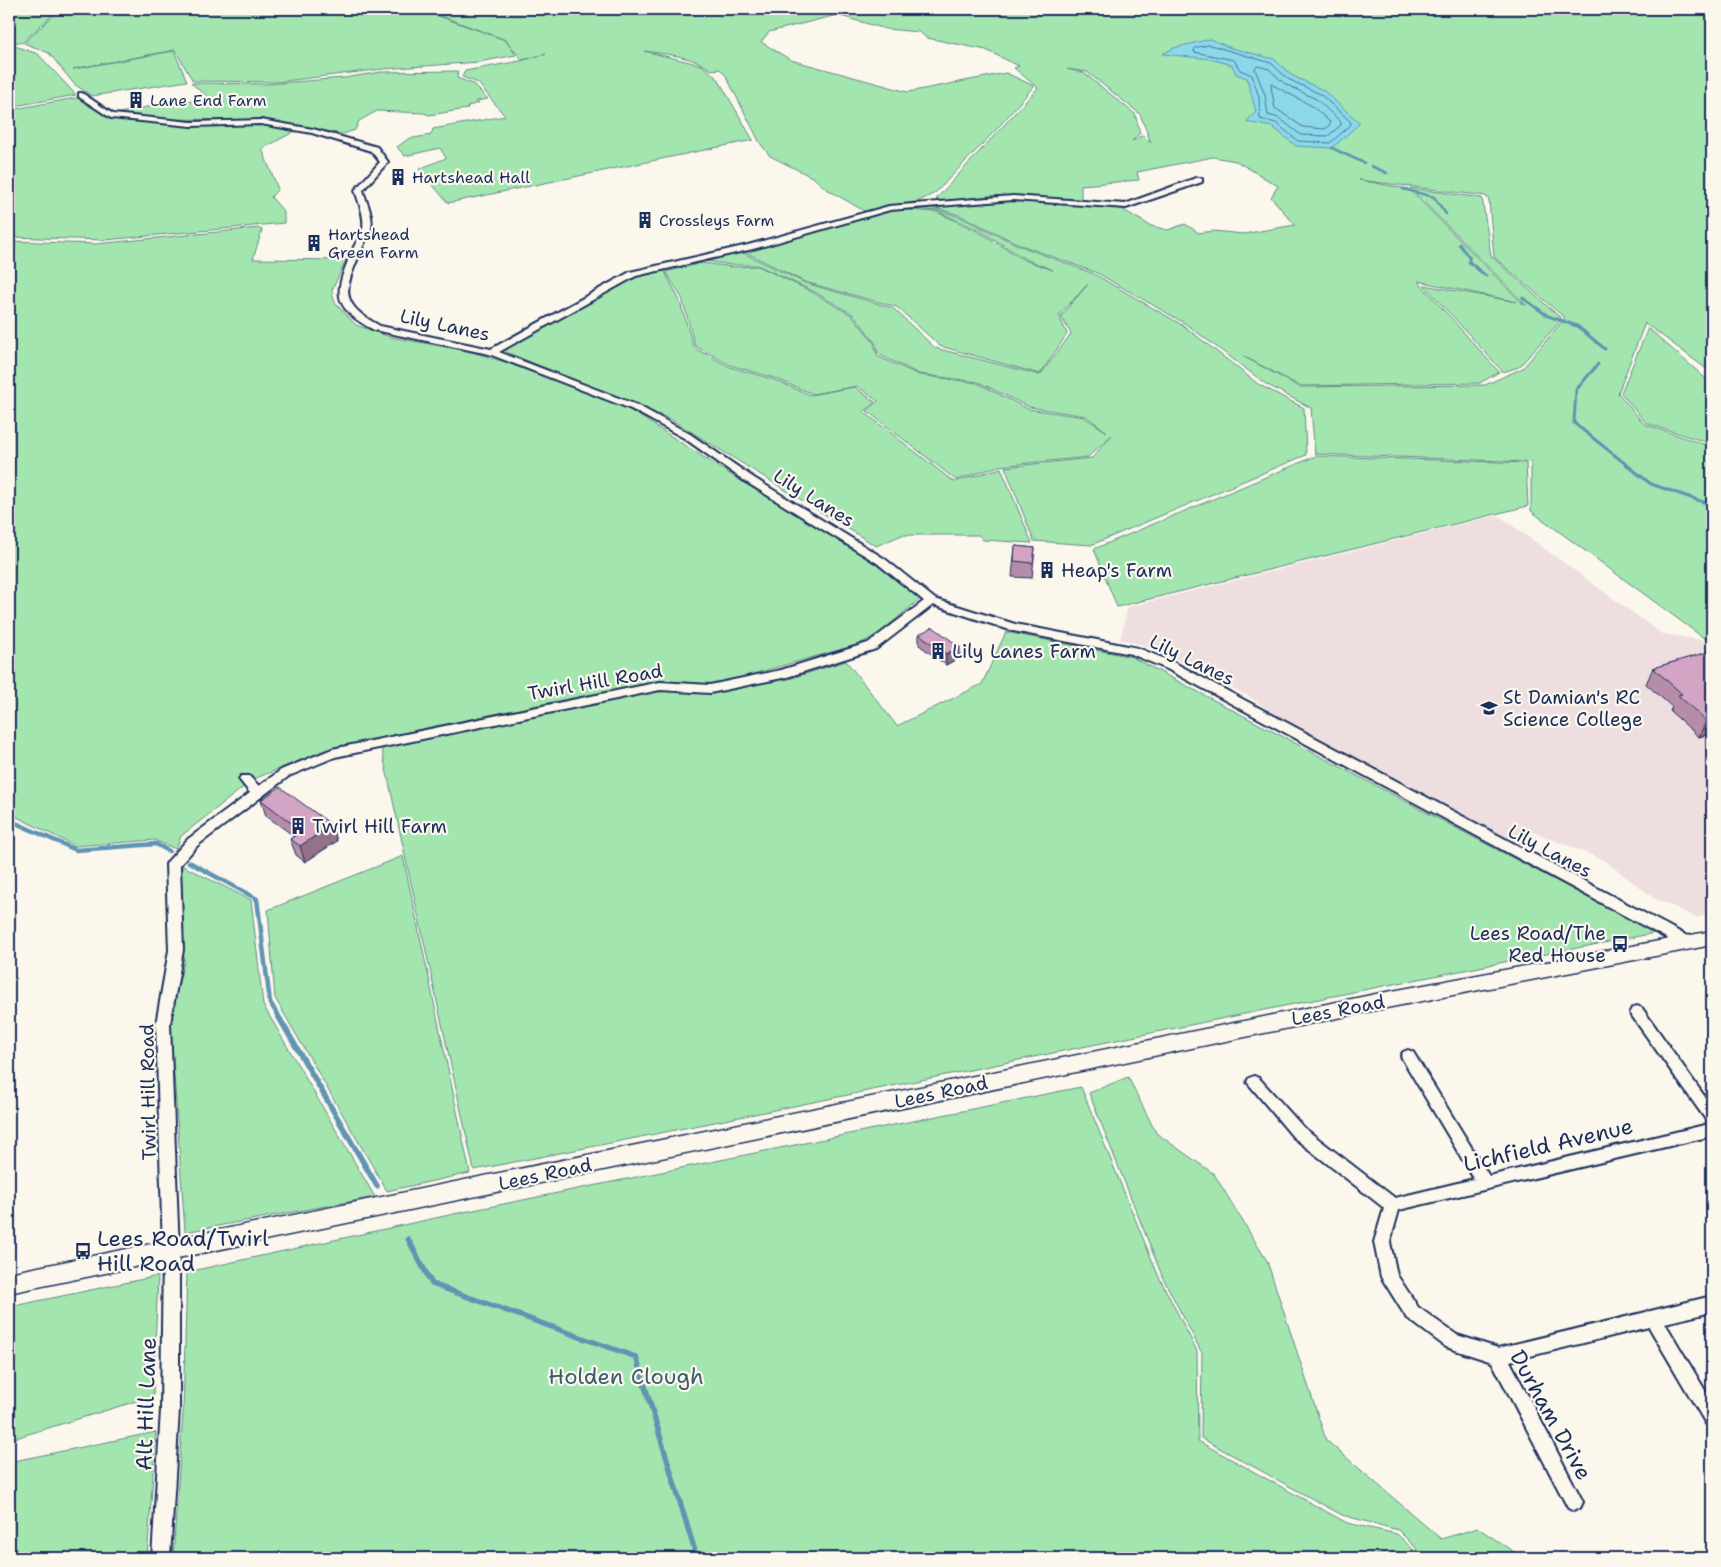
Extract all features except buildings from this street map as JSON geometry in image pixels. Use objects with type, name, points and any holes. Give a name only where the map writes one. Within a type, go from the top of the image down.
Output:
[{"type":"main road","name":"Lees Road","points":[[9,1283],[1358,1006],[1712,938]]},
{"type":"street","name":"Lily Lanes","points":[[82,95],[111,116],[191,124],[261,122],[313,131],[374,149],[384,162],[359,190],[368,225],[343,283],[342,296],[349,309],[365,323],[377,328],[492,352],[634,407],[686,436],[750,480],[881,562],[932,601],[1013,627],[1134,652],[1171,666],[1686,942]]},
{"type":"street","points":[[492,352],[633,274],[750,247],[889,208],[1013,198],[1126,206],[1199,180]]},
{"type":"street","name":"Twirl Hill Road","points":[[171,1251],[163,1024],[176,950],[173,864],[193,842],[285,773],[332,753],[660,686],[710,689],[782,674],[872,646],[932,601]]},
{"type":"street","points":[[245,779],[258,793]]},
{"type":"street","points":[[1637,1012],[1712,1119]]},
{"type":"street","points":[[1408,1056],[1485,1183]]},
{"type":"street","points":[[1254,1082],[1298,1132],[1393,1205]]},
{"type":"street","name":"Lichfield Avenue","points":[[1393,1205],[1712,1130]]},
{"type":"street","name":"Durham Drive","points":[[1393,1205],[1382,1242],[1388,1278],[1412,1312],[1452,1342],[1498,1356],[1574,1502]]},
{"type":"street","name":"Alt Hill Lane","points":[[160,1558],[170,1410],[171,1251]]},
{"type":"street","points":[[1498,1356],[1712,1304]]},
{"type":"street","points":[[1653,1319],[1712,1418]]},
{"type":"shaded area","name":"St Damian's RC Science College","points":[[1498,515],[1662,634],[1704,640],[1712,648],[1712,910],[1698,918],[1654,898],[1605,861],[1530,831],[1516,848],[1394,784],[1280,719],[1252,698],[1153,648],[1120,639],[1128,607]]},
{"type":"green space","points":[[9,9],[58,9],[22,43],[9,41]]},
{"type":"green space","points":[[60,9],[419,9],[505,40],[516,55],[479,62],[383,69],[277,82],[193,81],[175,50],[73,69],[174,51],[187,81],[92,96],[74,84],[49,53],[24,43]]},
{"type":"green space","points":[[422,9],[1712,9],[1712,373],[1645,323],[1618,393],[1644,424],[1712,447],[1712,644],[1531,511],[1531,462],[1315,454],[1311,408],[1266,384],[1186,324],[1097,273],[1021,245],[959,215],[932,207],[994,200],[1118,207],[1151,226],[1168,230],[1185,224],[1199,233],[1213,231],[1243,234],[1295,225],[1271,197],[1278,186],[1236,161],[1213,157],[1137,172],[1139,180],[1081,185],[1081,201],[988,196],[942,202],[936,199],[1038,88],[1014,68],[1019,66],[986,50],[927,38],[919,32],[886,29],[837,15],[769,32],[761,42],[791,60],[908,92],[1006,73],[1034,86],[995,131],[935,193],[919,201],[866,212],[825,188],[814,178],[770,156],[760,143],[726,76],[720,69],[711,70],[704,65],[688,59],[644,51],[702,65],[718,79],[753,140],[448,203],[419,169],[446,158],[440,148],[405,156],[397,147],[408,139],[431,135],[433,129],[505,116],[478,83],[462,77],[465,71],[520,61],[546,54],[522,60],[506,40]],"holes":[[[1067,69],[1087,72],[1140,114],[1151,143],[1143,135],[1132,141],[1140,133],[1135,114],[1084,73]],[[1359,180],[1486,196],[1489,200],[1494,257],[1565,318],[1523,368],[1485,385],[1299,387],[1243,356],[1300,386],[1480,383],[1499,372],[1418,281],[1517,302],[1424,285],[1503,372],[1519,367],[1562,319],[1491,256],[1482,198],[1410,188],[1526,305],[1409,189]]]},
{"type":"green space","points":[[9,44],[38,54],[76,95],[9,107]]},
{"type":"green space","points":[[458,71],[457,78],[473,84],[488,99],[476,101],[479,103],[468,106],[467,109],[429,115],[424,113],[377,111],[359,121],[355,130],[343,134],[261,120],[165,119],[115,114],[166,103],[172,106],[208,97],[191,83],[266,84],[344,78],[381,72]]},
{"type":"green space","points":[[81,97],[106,117],[260,125],[297,130],[262,149],[278,189],[271,197],[284,212],[284,223],[105,240],[9,237],[9,110]]},
{"type":"green space","points":[[926,206],[960,217],[1018,245],[1094,274],[1184,326],[1258,384],[1304,408],[1306,455],[1091,545],[1034,541],[1005,467],[1092,458],[1112,435],[1088,457],[999,466],[956,480],[867,411],[878,401],[857,386],[813,394],[774,378],[730,365],[695,346],[682,298],[666,272],[702,263],[733,267],[758,266],[810,291],[853,316],[874,343],[877,356],[919,375],[977,383],[1028,409],[1084,417],[1107,432],[1086,416],[1029,407],[978,382],[919,374],[878,354],[876,344],[854,315],[813,291],[757,265],[731,265],[699,260],[741,252],[805,283],[893,308],[935,348],[1040,375],[1071,334],[1061,316],[1088,284],[1059,315],[1067,334],[1040,374],[940,346],[897,307],[805,282],[745,252],[896,209],[937,212],[981,233],[1024,260],[1053,270],[1025,259],[981,231],[937,211],[898,208]]},
{"type":"green space","points":[[258,228],[262,230],[253,259],[346,260],[332,290],[333,297],[336,304],[356,325],[390,337],[469,351],[582,386],[635,413],[736,478],[852,546],[920,599],[877,635],[857,645],[713,685],[658,682],[552,702],[325,750],[254,779],[181,836],[176,849],[154,840],[75,846],[9,813],[9,241],[96,244]]},
{"type":"green space","points":[[663,268],[679,299],[694,348],[730,367],[772,379],[810,395],[855,387],[875,402],[864,412],[954,482],[1001,468],[1032,543],[983,540],[979,535],[902,535],[876,546],[672,420],[506,352],[506,349],[632,277]]},
{"type":"green space","points":[[1648,328],[1712,384],[1712,444],[1646,423],[1621,393]]},
{"type":"green space","points":[[1316,456],[1526,463],[1528,506],[1117,607],[1094,549]]},
{"type":"green space","points":[[1006,632],[1132,657],[1655,933],[474,1170],[381,746],[657,690],[708,692],[789,679],[846,661],[897,726],[982,684]]},
{"type":"green space","points":[[403,856],[470,1173],[387,1191],[275,998],[268,910]]},
{"type":"green space","points":[[179,864],[251,900],[263,1005],[375,1197],[185,1232],[170,1018],[184,962]]},
{"type":"green space","points":[[1128,1077],[1156,1133],[1214,1174],[1267,1261],[1326,1440],[1441,1539],[1478,1528],[1523,1558],[1426,1558],[1398,1530],[1342,1515],[1201,1438],[1202,1353],[1163,1278],[1089,1093]]},
{"type":"green space","name":"Holden Clough","points":[[1081,1087],[1158,1275],[1197,1351],[1198,1441],[1347,1523],[1397,1534],[1422,1558],[173,1558],[183,1412],[187,1272],[454,1214]]},
{"type":"green space","points":[[158,1276],[153,1396],[9,1440],[9,1307]]},
{"type":"green space","points":[[156,1432],[147,1558],[9,1558],[9,1462]]},
{"type":"water","points":[[1210,39],[1231,48],[1274,59],[1291,75],[1323,90],[1360,123],[1332,148],[1296,146],[1273,127],[1246,122],[1256,112],[1247,78],[1236,74],[1232,65],[1211,59],[1162,54],[1174,48]]},
{"type":"waterway","points":[[1332,148],[1364,163]]},
{"type":"waterway","points":[[1371,166],[1387,173]]},
{"type":"waterway","points":[[1403,189],[1434,197],[1446,214]]},
{"type":"waterway","points":[[1459,244],[1469,257]]},
{"type":"waterway","points":[[1469,257],[1469,262],[1486,276]]},
{"type":"waterway","points":[[1523,298],[1548,316],[1577,326],[1605,349]]},
{"type":"waterway","points":[[1598,364],[1576,390],[1574,423],[1651,484],[1712,505]]},
{"type":"waterway","points":[[9,820],[76,850],[156,844],[169,851]]},
{"type":"waterway","points":[[189,862],[257,899],[270,1002],[278,1016]]},
{"type":"waterway","points":[[277,1014],[377,1186]]},
{"type":"waterway","points":[[408,1239],[432,1284],[636,1357],[697,1558]]},
{"type":"place","name":"Lane End Farm","points":[[136,100]]},
{"type":"place","name":"Hartshead Hall","points":[[398,177]]},
{"type":"place","name":"Crossleys Farm","points":[[645,220]]},
{"type":"place","name":"Hartshead Green Farm","points":[[314,243]]},
{"type":"place","name":"Heap's Farm","points":[[1047,570]]},
{"type":"place","name":"Lily Lanes Farm","points":[[938,651]]},
{"type":"place","name":"St Damian's RC Science College","points":[[1489,708]]},
{"type":"place","name":"Twirl Hill Farm","points":[[298,826]]},
{"type":"place","name":"Lees Road/The Red House","points":[[1620,944]]},
{"type":"place","name":"Lees Road/Twirl Hill Road","points":[[83,1251]]}]
